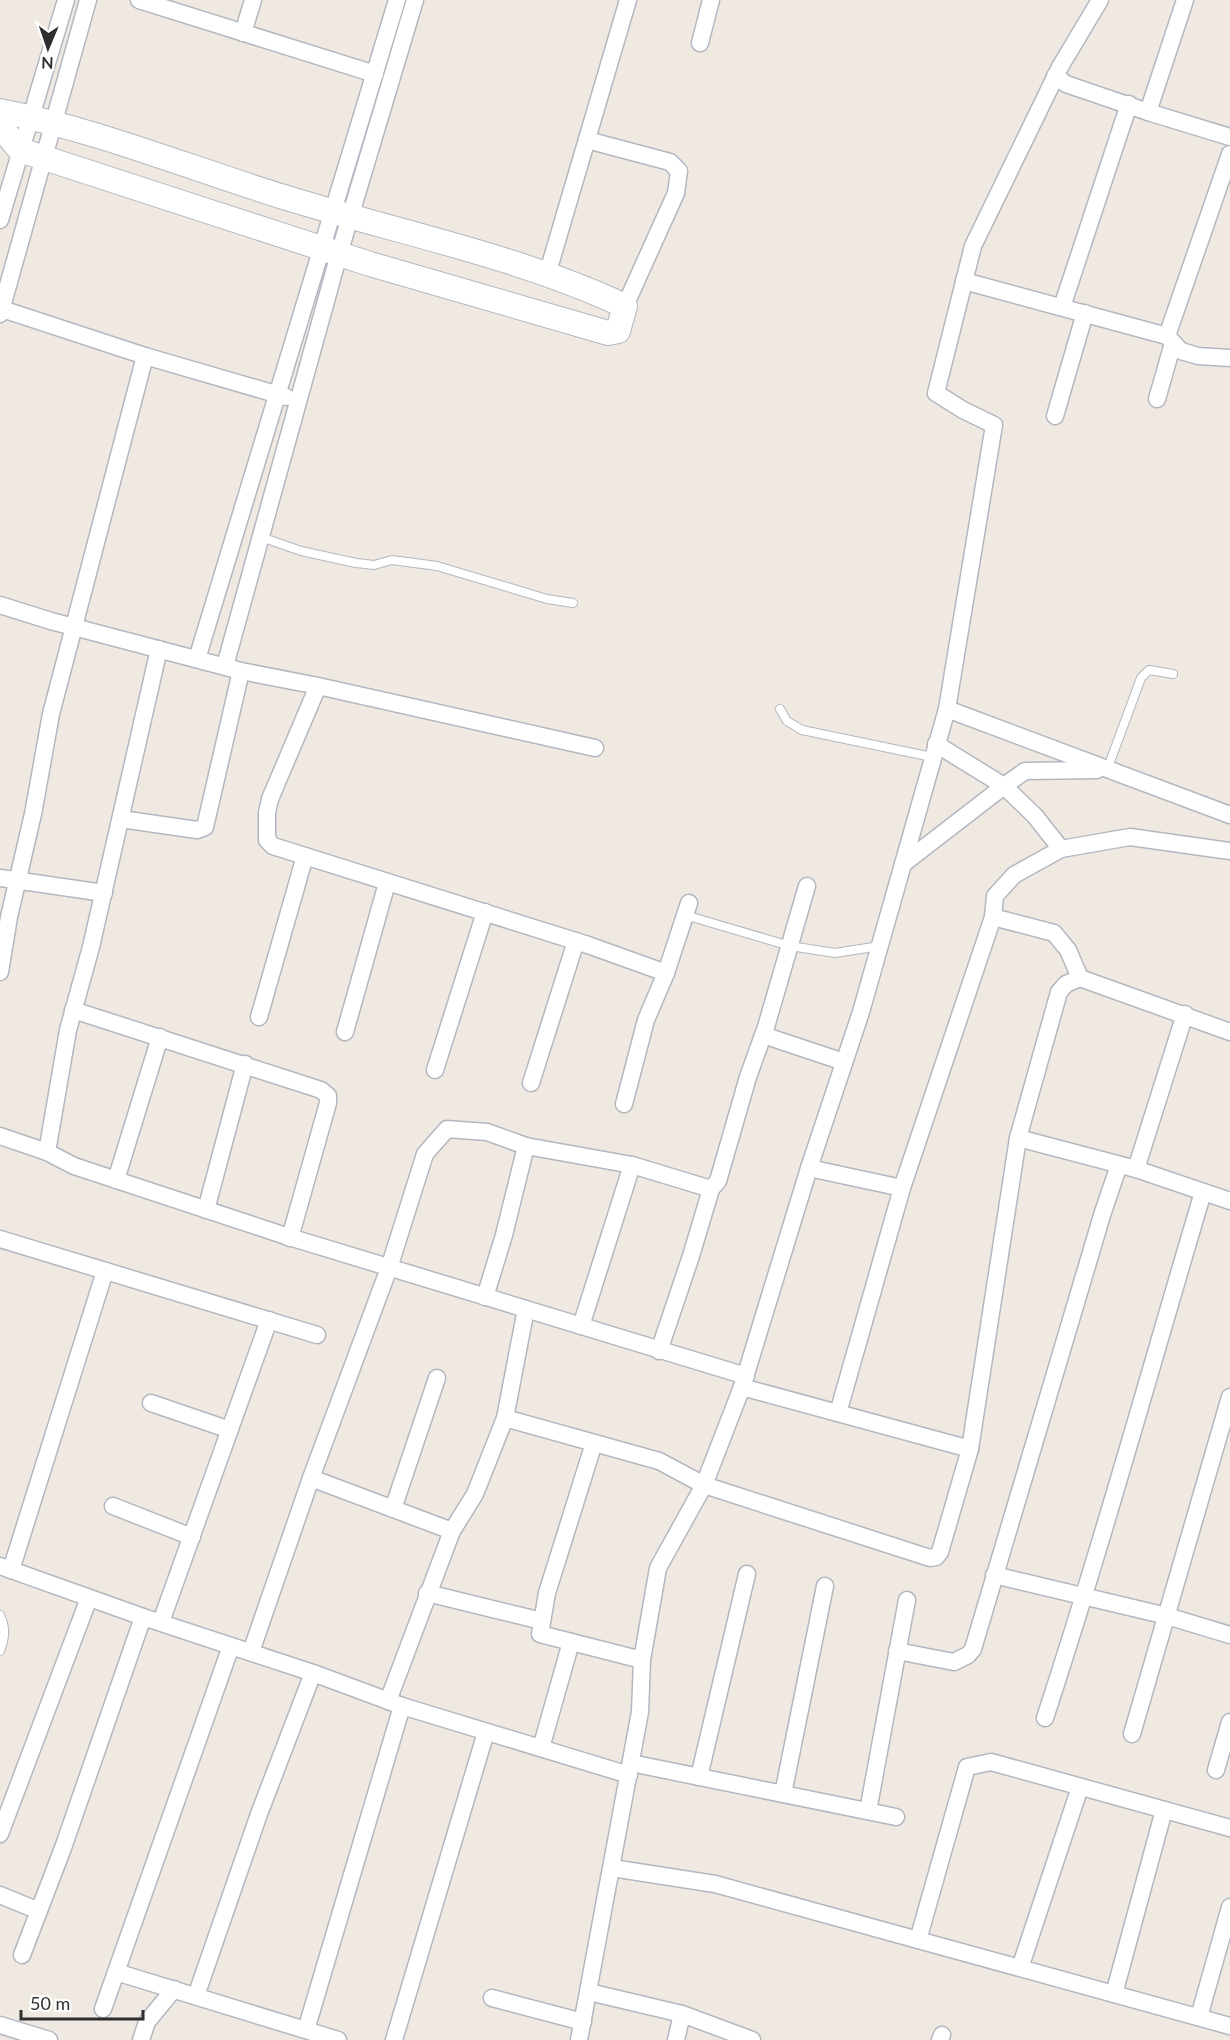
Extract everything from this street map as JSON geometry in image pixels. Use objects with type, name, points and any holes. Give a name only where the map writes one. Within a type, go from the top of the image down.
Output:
[{"type":"street","points":[[0,220],[66,0]]},
{"type":"street","points":[[88,0],[1,312],[298,401]]},
{"type":"street","points":[[138,0],[375,74]]},
{"type":"street","points":[[243,33],[253,0]]},
{"type":"street","points":[[342,214],[375,74],[397,0]]},
{"type":"street","points":[[197,659],[278,395],[331,251],[415,0]]},
{"type":"street","points":[[547,275],[628,0]]},
{"type":"street","points":[[700,43],[711,0]]},
{"type":"street","points":[[579,2040],[640,1712],[642,1660],[658,1568],[704,1485],[744,1382],[880,946],[946,709],[994,425],[963,410],[936,393],[964,280],[973,246],[1055,76],[1100,0]]},
{"type":"street","points":[[1148,112],[1185,0]]},
{"type":"street","points":[[1055,76],[1066,84],[1230,137]]},
{"type":"street","points":[[1062,307],[1129,104]]},
{"type":"street","points":[[0,111],[54,123],[342,214],[478,253],[593,291],[626,306]]},
{"type":"street","points":[[0,126],[20,150],[331,251],[608,333],[618,330],[626,306],[676,193],[679,171],[670,162],[587,140]]},
{"type":"street","points":[[1157,399],[1170,339],[1230,154]]},
{"type":"street","points":[[121,819],[197,830],[205,827],[233,668],[261,537],[298,401],[331,251]]},
{"type":"street","points":[[964,280],[1170,339],[1180,351],[1198,356],[1230,358]]},
{"type":"street","points":[[1055,416],[1085,313]]},
{"type":"street","points":[[0,972],[9,916],[8,880],[33,814],[51,714],[72,627],[146,356]]},
{"type":"street","points":[[0,605],[72,627],[233,668],[595,748]]},
{"type":"street","points":[[47,1152],[68,1030],[104,893],[159,649]]},
{"type":"street","points":[[318,686],[267,813],[267,840],[273,846],[576,941],[666,973]]},
{"type":"street","points":[[946,709],[1230,815]]},
{"type":"street","points":[[934,750],[1004,786],[1035,816],[1061,849]]},
{"type":"street","points":[[903,864],[1025,771],[1107,770]]},
{"type":"street","points":[[838,1413],[902,1188],[993,917],[995,896],[1014,876],[1061,849],[1130,837],[1230,851]]},
{"type":"street","points":[[259,1017],[305,856]]},
{"type":"street","points":[[8,880],[104,893]]},
{"type":"street","points":[[345,1032],[387,882]]},
{"type":"street","points":[[659,1351],[692,1256],[711,1189],[718,1181],[748,1077],[764,1035],[807,886]]},
{"type":"street","points":[[624,1104],[646,1020],[666,973],[687,909]]},
{"type":"street","points":[[435,1070],[485,912]]},
{"type":"street","points":[[993,917],[1054,933],[1068,950],[1080,978]]},
{"type":"street","points":[[531,1083],[576,941]]},
{"type":"street","points":[[505,1418],[659,1461],[704,1485],[930,1558],[936,1557],[940,1552],[970,1449],[1018,1138],[1059,992],[1066,984],[1080,978],[1230,1032]]},
{"type":"street","points":[[73,1010],[245,1064],[321,1090],[328,1096],[328,1103],[290,1238]]},
{"type":"street","points":[[1136,1169],[1185,1014]]},
{"type":"street","points":[[764,1035],[844,1062]]},
{"type":"street","points":[[116,1180],[160,1037]]},
{"type":"street","points":[[206,1209],[245,1064]]},
{"type":"street","points":[[251,1652],[311,1478],[389,1268],[425,1154],[447,1129],[487,1132],[526,1146],[632,1165],[711,1189]]},
{"type":"street","points":[[0,1136],[47,1152],[74,1166],[290,1238],[581,1326],[838,1413],[970,1449]]},
{"type":"street","points":[[1018,1138],[1136,1169],[1230,1201]]},
{"type":"street","points":[[485,1297],[504,1235],[526,1146]]},
{"type":"street","points":[[581,1326],[632,1165]]},
{"type":"street","points":[[897,1651],[954,1662],[968,1655],[973,1649],[1119,1165]]},
{"type":"street","points":[[809,1168],[902,1188]]},
{"type":"street","points":[[1045,1718],[1084,1597],[1203,1192]]},
{"type":"street","points":[[0,1241],[316,1335]]},
{"type":"street","points":[[105,1271],[5,1568],[313,1673],[395,1704],[541,1748],[630,1769],[699,1777],[896,1817]]},
{"type":"street","points":[[306,2030],[395,1704],[428,1593],[452,1531],[476,1494],[505,1418],[526,1310]]},
{"type":"street","points":[[161,1623],[269,1320]]},
{"type":"street","points":[[393,1509],[437,1378]]},
{"type":"street","points":[[1132,1734],[1230,1397]]},
{"type":"street","points":[[151,1403],[230,1430]]},
{"type":"street","points":[[594,1443],[547,1593],[540,1634],[642,1660]]},
{"type":"street","points":[[311,1478],[452,1531]]},
{"type":"street","points":[[113,1506],[192,1537]]},
{"type":"street","points":[[699,1777],[747,1574]]},
{"type":"street","points":[[994,1575],[1167,1616],[1230,1635]]},
{"type":"street","points":[[783,1794],[825,1586]]},
{"type":"street","points":[[428,1593],[542,1621]]},
{"type":"street","points":[[0,1834],[89,1598]]},
{"type":"street","points":[[868,1811],[907,1600]]},
{"type":"street","points":[[22,1955],[144,1617]]},
{"type":"street","points":[[541,1748],[571,1642]]},
{"type":"street","points":[[103,2009],[231,1646]]},
{"type":"street","points":[[196,1996],[259,1814],[313,1673]]},
{"type":"street","points":[[1216,1770],[1230,1722]]},
{"type":"street","points":[[394,2040],[486,1732]]},
{"type":"street","points":[[918,1940],[967,1767],[991,1762],[1230,1828]]},
{"type":"street","points":[[1020,1968],[1080,1786]]},
{"type":"street","points":[[1114,1994],[1164,1810]]},
{"type":"street","points":[[612,1868],[715,1884],[1230,2026]]},
{"type":"street","points":[[0,1895],[39,1911]]},
{"type":"street","points":[[1199,2017],[1230,1907]]},
{"type":"street","points":[[116,1972],[338,2040]]},
{"type":"street","points":[[141,2040],[147,2022],[174,1989]]},
{"type":"street","points":[[589,1992],[682,2014],[752,2040]]},
{"type":"street","points":[[492,1998],[583,2022]]},
{"type":"street","points":[[676,2040],[682,2014]]},
{"type":"street","points":[[0,2025],[49,2040]]},
{"type":"lane","points":[[261,537],[301,551],[356,563],[374,565],[393,560],[437,566],[547,599],[573,603]]},
{"type":"lane","points":[[1107,770],[1141,678],[1149,670],[1173,674]]},
{"type":"lane","points":[[780,710],[788,721],[802,730],[934,750]]},
{"type":"lane","points":[[687,909],[790,946],[835,953],[880,946]]},
{"type":"lane","points":[[0,1615],[5,1627],[0,1651]]}]
